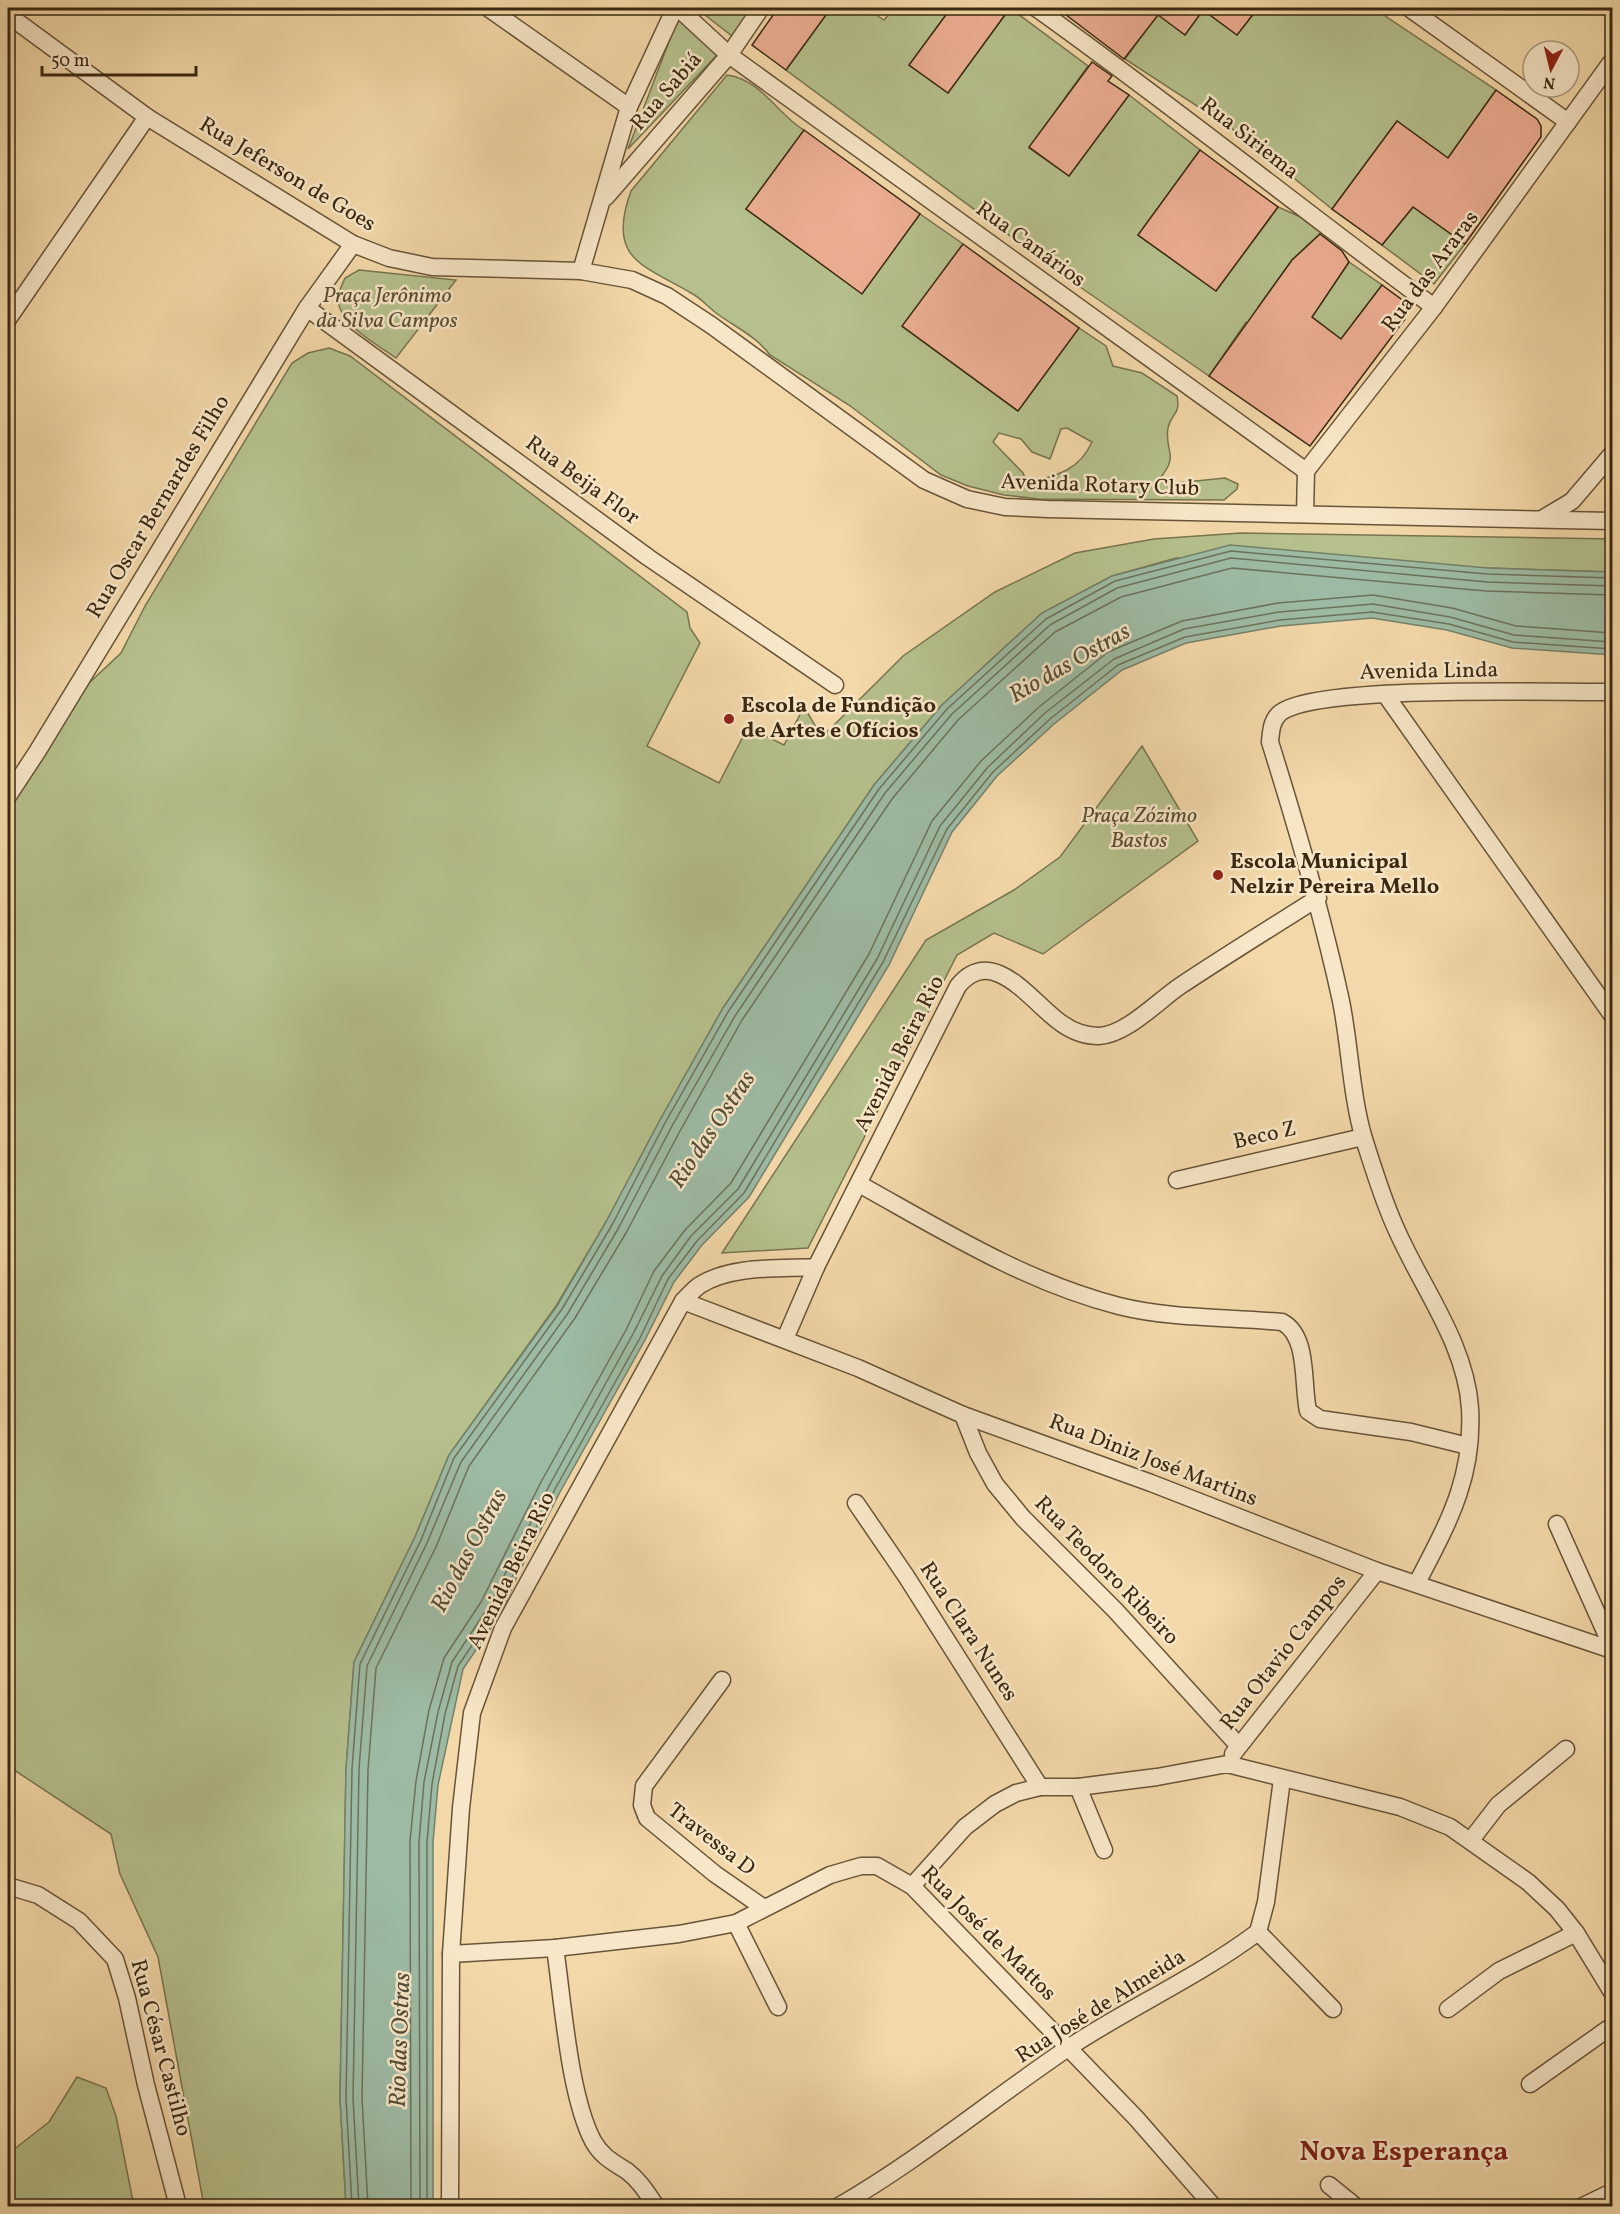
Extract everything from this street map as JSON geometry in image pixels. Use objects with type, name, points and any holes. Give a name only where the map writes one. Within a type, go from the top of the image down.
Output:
[{"type":"street","points":[[489,8],[629,107]]},
{"type":"street","points":[[581,271],[629,107],[677,8]]},
{"type":"street","name":"Rua Canários","points":[[677,8],[729,55],[1306,471]]},
{"type":"street","name":"Rua Sabiá","points":[[602,202],[729,55],[761,8]]},
{"type":"street","name":"Rua Siriema","points":[[1036,8],[1123,70],[1326,228],[1434,308]]},
{"type":"street","points":[[1409,8],[1568,122]]},
{"type":"street","name":"Rua Jeferson de Goes","points":[[8,15],[147,117],[353,244],[389,258],[432,267],[581,271]]},
{"type":"street","name":"Rua das Araras","points":[[1306,471],[1434,308],[1612,61]]},
{"type":"street","points":[[8,319],[147,117]]},
{"type":"street","name":"Rua Oscar Bernardes Filho","points":[[8,796],[307,308],[353,244]]},
{"type":"street","name":"Avenida Rotary Club","points":[[581,271],[632,280],[667,296],[924,480],[967,499],[1005,507],[1612,520]]},
{"type":"street","name":"Rua Beija Flor","points":[[307,308],[649,558],[835,685]]},
{"type":"street","points":[[1541,519],[1572,501],[1612,454]]},
{"type":"street","points":[[1305,514],[1306,471]]},
{"type":"street","name":"Avenida Linda","points":[[1317,898],[1270,742],[1272,725],[1279,714],[1288,709],[1338,698],[1385,694],[1612,692]]},
{"type":"street","points":[[1385,694],[1612,1015]]},
{"type":"street","points":[[1317,898],[1341,1003],[1364,1137],[1397,1232],[1451,1339],[1465,1373],[1470,1408],[1465,1478],[1455,1510],[1417,1583]]},
{"type":"street","name":"Avenida Beira Rio","points":[[785,1339],[816,1267],[958,986],[968,973],[981,970],[1005,976],[1061,1023],[1083,1034],[1101,1036],[1118,1030],[1142,1015],[1177,988],[1317,898]]},
{"type":"street","name":"Beco Z","points":[[1177,1180],[1364,1137]]},
{"type":"street","points":[[859,1184],[988,1256],[1053,1284],[1119,1306],[1155,1312],[1282,1322],[1292,1328],[1299,1340],[1303,1390],[1308,1411],[1320,1419],[1411,1432],[1468,1446]]},
{"type":"street","name":"Avenida Beira Rio","points":[[450,2206],[451,1954],[461,1808],[472,1713],[503,1628],[683,1301],[699,1285],[716,1278],[744,1272],[816,1267]]},
{"type":"street","name":"Rua Diniz José Martins","points":[[683,1301],[858,1368],[963,1415],[1151,1483],[1377,1571],[1612,1649]]},
{"type":"street","name":"Rua Teodoro Ribeiro","points":[[963,1415],[978,1453],[995,1484],[1023,1518],[1115,1610],[1238,1745]]},
{"type":"street","name":"Rua Clara Nunes","points":[[856,1503],[906,1576],[1040,1787]]},
{"type":"street","points":[[1557,1524],[1612,1649]]},
{"type":"street","name":"Rua Otavio Campos","points":[[1227,1764],[1238,1745],[1377,1571]]},
{"type":"street","name":"Travessa D","points":[[722,1680],[644,1786],[642,1804],[647,1818],[673,1841],[764,1908]]},
{"type":"street","points":[[1471,1840],[1498,1805],[1566,1749]]},
{"type":"street","points":[[912,1886],[965,1827],[1009,1797],[1040,1787],[1078,1787],[1227,1764],[1400,1807],[1450,1827],[1528,1882],[1557,1909],[1576,1933],[1612,1992]]},
{"type":"street","points":[[1282,1779],[1266,1902],[1258,1932],[1333,2009]]},
{"type":"street","points":[[1078,1787],[1104,1850]]},
{"type":"street","name":"Rua José de Mattos","points":[[451,1954],[555,1948],[680,1934],[736,1923],[830,1875],[861,1866],[877,1866],[912,1886],[1137,2118],[1213,2206]]},
{"type":"street","name":"Rua César Castilho","points":[[8,1886],[38,1895],[79,1921],[115,1959],[127,1998],[146,2085],[178,2206]]},
{"type":"street","points":[[736,1923],[778,2007]]},
{"type":"street","name":"Rua José de Almeida","points":[[839,2206],[976,2116],[1068,2048],[1183,1983],[1258,1932]]},
{"type":"street","points":[[1448,2009],[1499,1971],[1576,1933]]},
{"type":"street","points":[[555,1948],[579,2102],[594,2142],[610,2163],[626,2171],[643,2185],[656,2206]]},
{"type":"street","points":[[1530,2084],[1612,2026]]},
{"type":"street","points":[[1329,2185],[1355,2206]]},
{"type":"street","points":[[1583,2206],[1612,2192]]},
{"type":"green space","points":[[696,8],[752,8],[732,36]]},
{"type":"green space","points":[[831,8],[866,8],[884,20],[894,8],[951,8],[909,65],[948,93],[1010,8],[1088,66],[1029,148],[1069,176],[1129,95],[1200,150],[1138,235],[1216,291],[1278,207],[1326,228],[1292,260],[1258,307],[1298,335],[1287,350],[1246,322],[1209,376],[1067,278],[786,70]]},
{"type":"green space","points":[[1258,8],[1373,8],[1496,90],[1448,158],[1397,121],[1332,209],[1237,132],[1125,59],[1158,14],[1185,35],[1203,10],[1237,35]]},
{"type":"green space","points":[[678,18],[718,54],[628,149]]},
{"type":"green space","points":[[727,75],[750,83],[804,130],[746,209],[862,293],[920,214],[963,244],[903,327],[1018,411],[1079,328],[1106,346],[1113,366],[1142,373],[1177,396],[1177,411],[1171,419],[1167,436],[1169,464],[1160,478],[1176,483],[1225,478],[1238,484],[1237,489],[1224,500],[1039,499],[1004,495],[968,486],[941,475],[849,405],[770,355],[752,337],[716,313],[698,297],[658,275],[634,257],[626,246],[623,232],[624,214],[631,191]],"holes":[[[1067,428],[1092,442],[1075,465],[1051,477],[1032,482],[1029,488],[1023,473],[993,442],[999,433],[1021,439],[1032,452],[1050,459],[1061,429]]]},
{"type":"green space","points":[[1413,207],[1465,244],[1434,284],[1382,245]]},
{"type":"green space","points":[[1349,262],[1382,285],[1341,339],[1312,317]]},
{"type":"green space","name":"Praça Jerônimo da Silva Campos","points":[[359,270],[456,280],[396,358],[361,334],[346,319],[341,310],[338,301],[340,289],[345,278]]},
{"type":"green space","points":[[329,348],[350,356],[687,612],[690,628],[700,643],[647,746],[719,783],[748,727],[784,745],[804,707],[822,737],[903,656],[995,592],[1075,553],[1154,539],[1241,533],[1612,539],[1612,572],[1176,558],[1112,576],[1042,613],[942,705],[874,785],[723,1008],[606,1222],[556,1306],[449,1455],[415,1537],[354,1662],[346,1769],[340,2098],[346,2206],[204,2206],[158,1957],[120,1874],[111,1834],[8,1766],[8,811],[88,684],[121,653],[145,606],[292,363],[308,353]]},
{"type":"green space","name":"Praça Zózimo Bastos","points":[[1142,746],[1198,841],[1043,954],[994,933],[957,955],[808,1248],[722,1253],[926,940],[1014,890],[1060,857]]},
{"type":"green space","points":[[77,2077],[106,2088],[116,2116],[134,2206],[8,2206],[8,2154],[49,2122]]},
{"type":"water","name":"Rio das Ostras","points":[[1230,545],[1488,568],[1612,572],[1612,655],[1512,648],[1447,630],[1372,618],[1281,626],[1186,643],[1122,670],[1054,724],[997,776],[952,832],[889,965],[749,1197],[702,1245],[674,1282],[645,1340],[560,1492],[517,1576],[501,1613],[463,1669],[438,1785],[433,1842],[433,2206],[346,2206],[340,2098],[346,1769],[354,1662],[415,1537],[449,1455],[557,1306],[606,1222],[723,1008],[874,785],[942,705],[1042,613],[1112,576]]},
{"type":"building","points":[[778,8],[831,8],[786,70],[752,45]]},
{"type":"building","points":[[951,8],[1010,8],[948,93],[909,65]]},
{"type":"building","points":[[1057,8],[1258,8],[1237,35],[1203,10],[1185,35],[1158,15],[1124,59]]},
{"type":"building","points":[[1092,62],[1112,76],[1108,81],[1129,95],[1069,176],[1029,147]]},
{"type":"building","points":[[1496,90],[1537,119],[1541,126],[1541,137],[1465,244],[1413,207],[1382,245],[1332,209],[1397,121],[1448,158]]},
{"type":"building","points":[[804,130],[920,214],[862,294],[746,209]]},
{"type":"building","points":[[1200,150],[1278,207],[1216,291],[1138,235]]},
{"type":"building","points":[[1320,234],[1342,251],[1349,262],[1312,317],[1341,339],[1382,285],[1405,302],[1405,319],[1310,446],[1209,376],[1292,260]]},
{"type":"building","points":[[963,244],[1079,328],[1018,411],[902,326]]},
{"type":"place","name":"Escola de Fundição de Artes e Ofícios","points":[[729,719]]},
{"type":"place","name":"Escola Municipal Nelzir Pereira Mello","points":[[1218,875]]},
{"type":"district","name":"Nova Esperança","points":[[1404,2152]]}]
